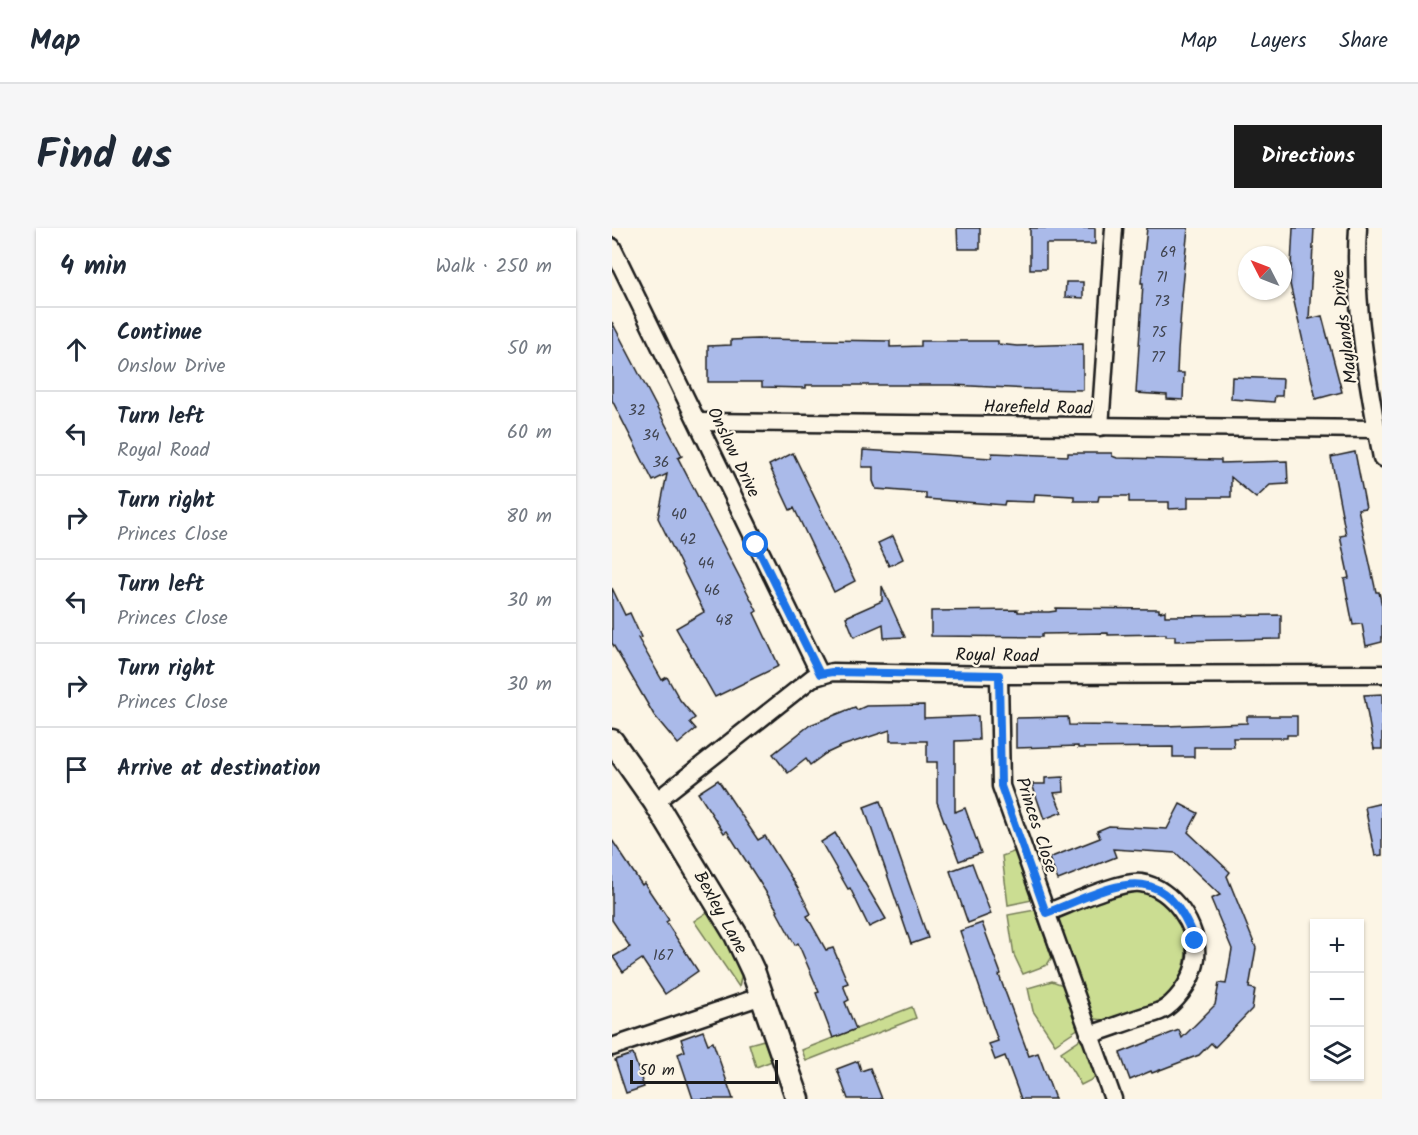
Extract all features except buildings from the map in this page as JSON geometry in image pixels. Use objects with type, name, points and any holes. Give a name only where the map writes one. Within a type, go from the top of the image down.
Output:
[{"type":"street","points":[[1100,427],[1114,228]]},
{"type":"street","name":"Maylands Drive","points":[[1358,228],[1356,264],[1359,304],[1382,458]]},
{"type":"street","name":"Onslow Drive","points":[[612,247],[820,674]]},
{"type":"street","name":"Harefield Road","points":[[698,422],[1377,429]]},
{"type":"street","name":"Royal Road","points":[[820,674],[832,672],[999,675],[1382,674]]},
{"type":"street","points":[[655,802],[820,674]]},
{"type":"street","name":"Princes Close","points":[[999,675],[1001,786],[1113,1099]]},
{"type":"street","name":"Bexley Lane","points":[[612,741],[655,802],[736,935],[751,965],[798,1099]]},
{"type":"street","points":[[1046,913],[1122,884],[1140,883],[1169,896],[1179,906],[1195,941],[1196,959],[1191,977],[1179,996],[1165,1009],[1089,1035]]},
{"type":"street","points":[[612,1047],[762,996]]},
{"type":"green space","points":[[1016,851],[1032,900],[1008,905],[1002,856]]},
{"type":"green space","points":[[1132,889],[1162,901],[1172,911],[1184,935],[1185,961],[1175,985],[1162,999],[1105,1020],[1095,1019],[1089,1015],[1055,922],[1064,913]]},
{"type":"green space","points":[[712,909],[742,973],[739,987],[694,921]]},
{"type":"green space","points":[[1035,910],[1052,957],[1047,965],[1023,974],[1014,955],[1008,915]]},
{"type":"green space","points":[[1052,981],[1063,985],[1079,1028],[1055,1044],[1033,1011],[1028,988]]},
{"type":"green space","points":[[912,1007],[916,1018],[806,1061],[802,1050]]},
{"type":"green space","points":[[1082,1038],[1097,1077],[1081,1085],[1061,1052]]},
{"type":"green space","points":[[764,1040],[772,1061],[756,1067],[749,1044]]},
{"type":"route","points":[[756,545],[820,674],[832,672],[999,675],[1001,786],[1046,913],[1122,884],[1140,883],[1169,896],[1179,906],[1195,941]]}]
